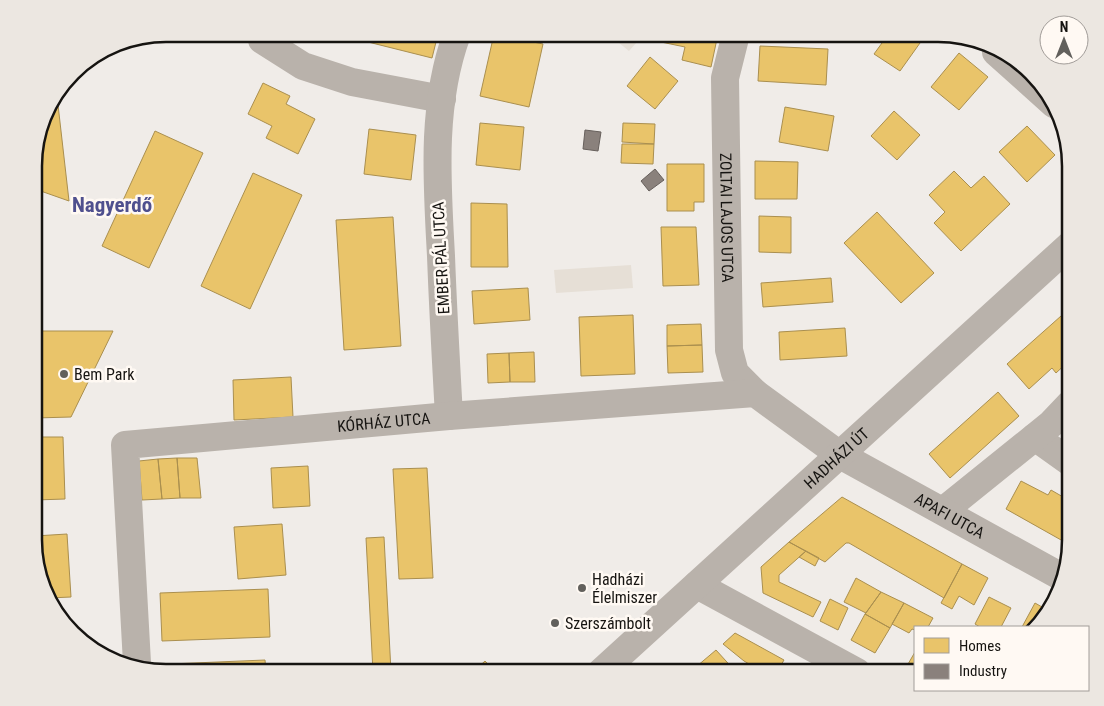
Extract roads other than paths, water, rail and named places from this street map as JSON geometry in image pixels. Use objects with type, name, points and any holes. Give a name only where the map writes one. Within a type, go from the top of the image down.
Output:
[{"type":"street","points":[[267,43],[304,66],[336,77],[442,100]]},
{"type":"street","name":"EMBER PÁL UTCA","points":[[449,416],[437,198],[437,128],[450,52],[454,43]]},
{"type":"street","name":"ZOLTAI LAJOS UTCA","points":[[734,43],[726,78],[729,350],[735,373],[755,393]]},
{"type":"street","name":"HADHÁZI ÚT","points":[[610,663],[1061,254]]},
{"type":"street","points":[[755,393],[840,455]]},
{"type":"street","name":"KÓRHÁZ UTCA","points":[[137,660],[125,445],[449,416],[755,393]]},
{"type":"street","points":[[943,511],[1035,438],[1061,413]]},
{"type":"street","points":[[1035,438],[1061,456]]},
{"type":"street","name":"APAFI UTCA","points":[[840,455],[1056,574]]},
{"type":"street","points":[[697,585],[841,663]]},
{"type":"place","name":"Bem Park","points":[[64,374]]},
{"type":"place","name":"Hadházi Élelmiszer","points":[[582,588]]},
{"type":"place","name":"Szerszámbolt","points":[[555,623]]},
{"type":"district","name":"Nagyerdő","points":[[112,205]]}]
